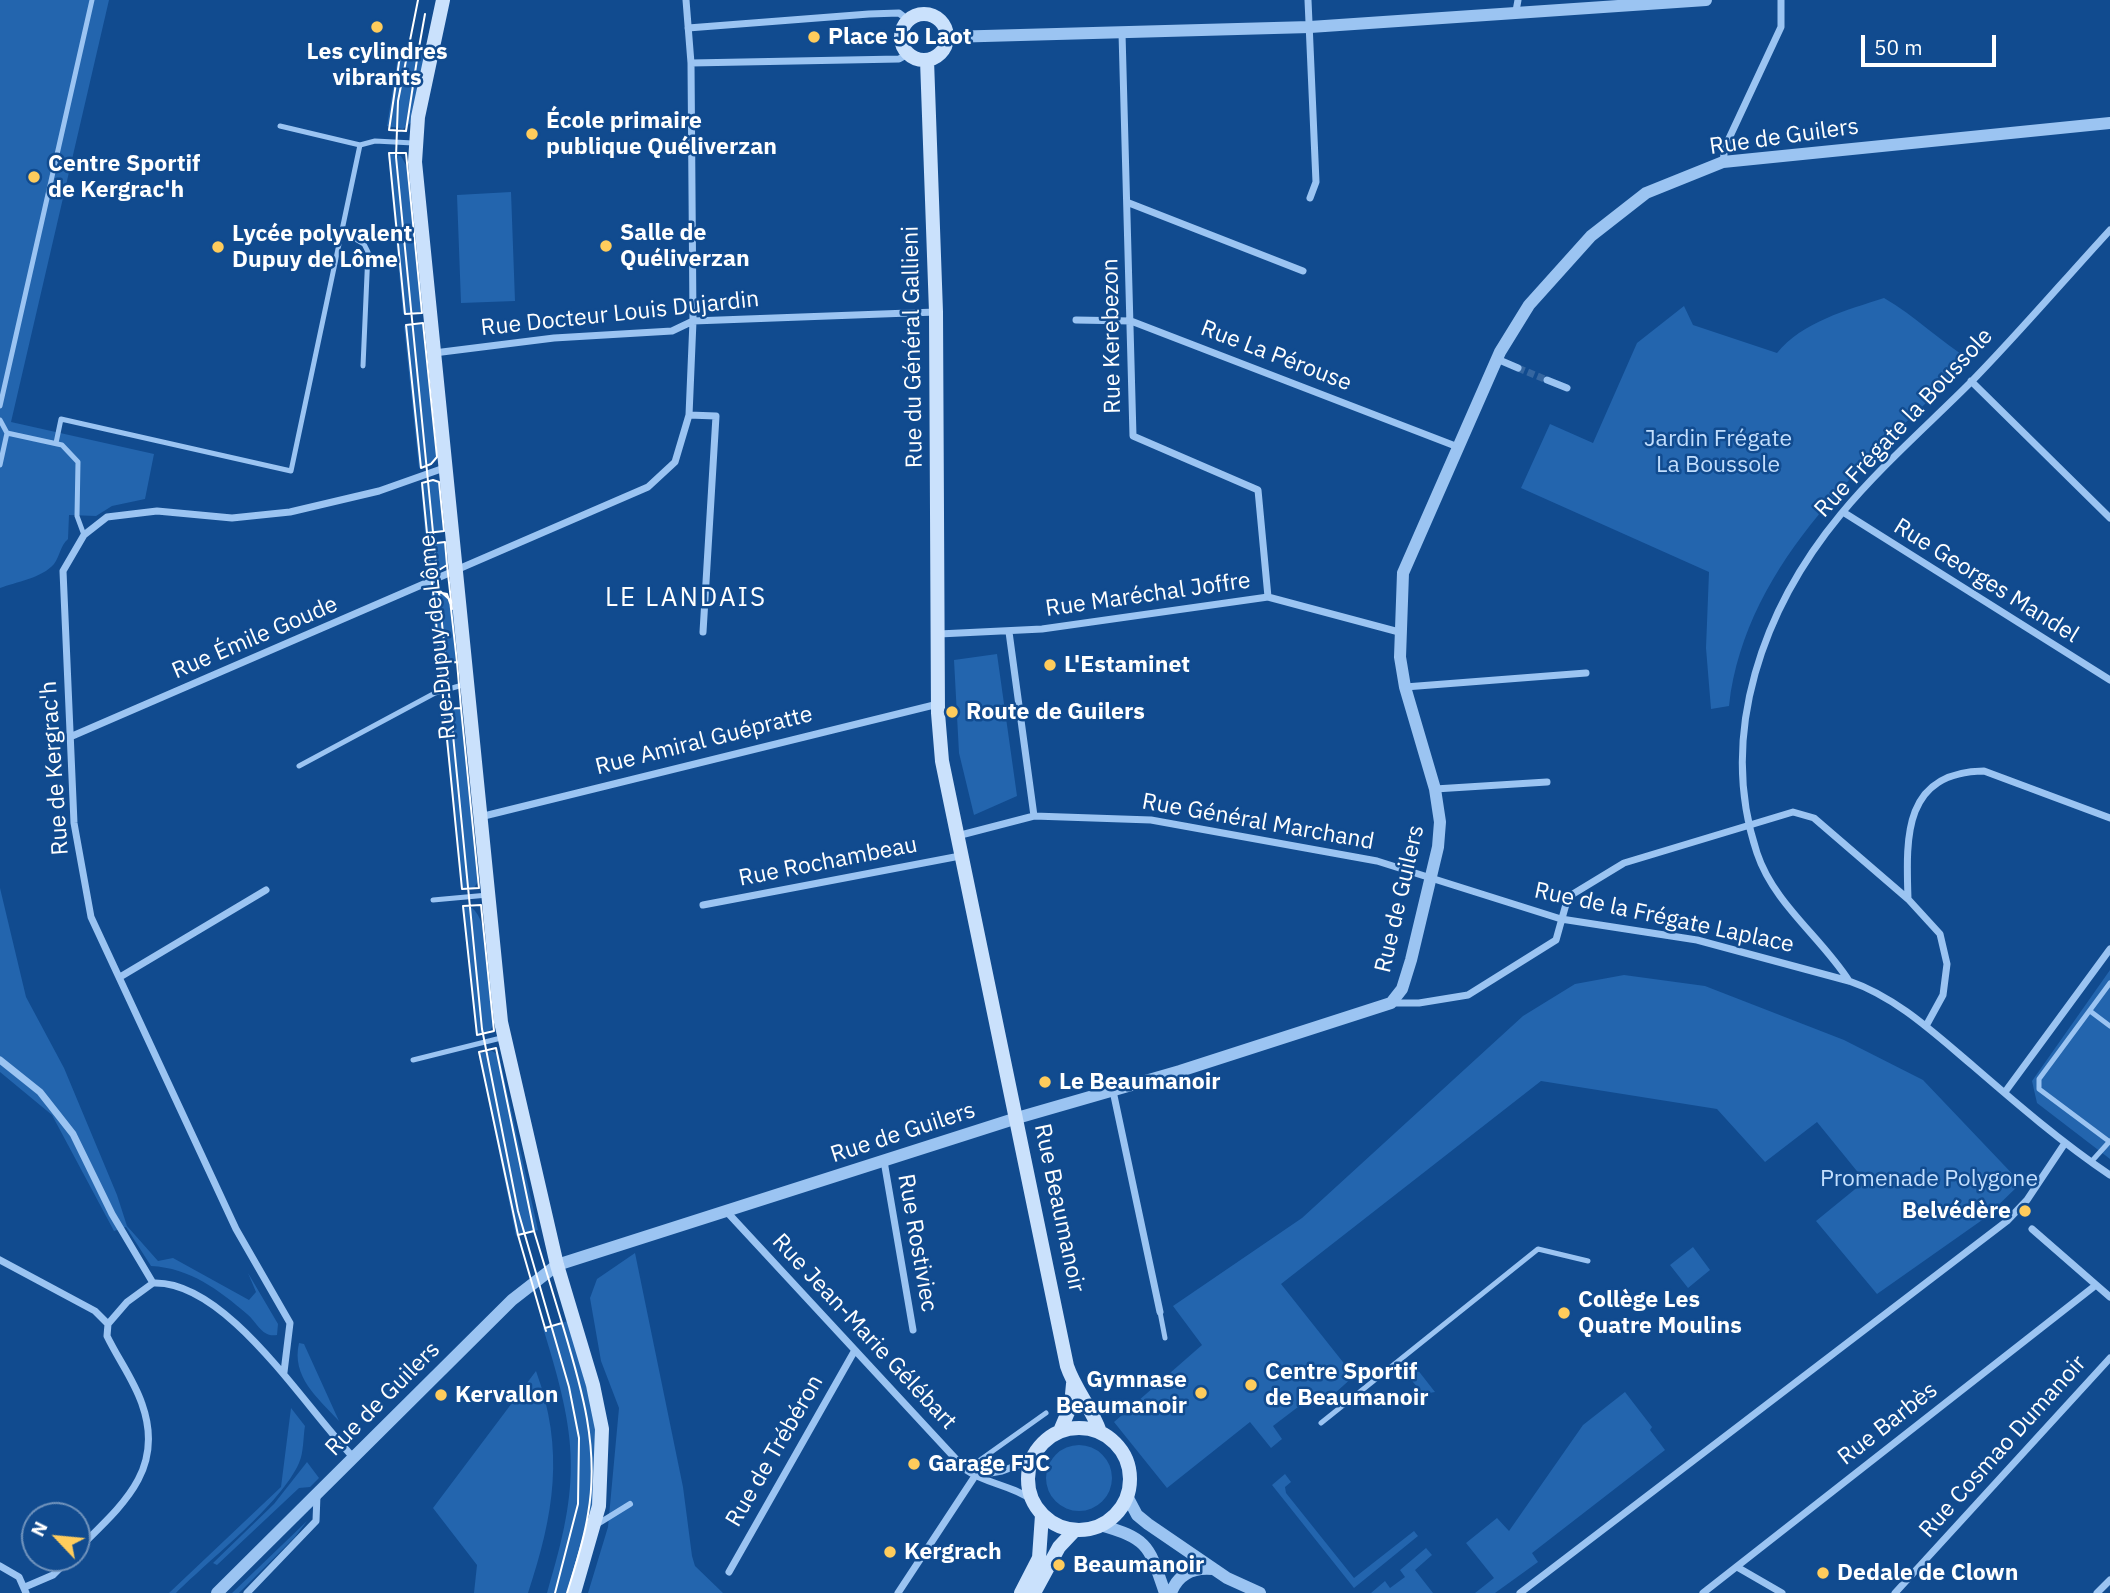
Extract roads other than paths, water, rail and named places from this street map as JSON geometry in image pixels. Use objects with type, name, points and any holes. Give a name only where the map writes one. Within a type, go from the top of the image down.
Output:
[{"type":"main road","name":"Rue Dupuy de Lôme","points":[[443,0],[418,117],[415,162],[488,895],[505,1037],[556,1265],[593,1385],[602,1429],[602,1473],[594,1526],[574,1593]]},
{"type":"main road","points":[[924,7],[940,20],[948,37],[942,52],[927,60],[908,54],[901,41],[903,26],[924,7]]},
{"type":"main road","name":"Rue du Général Gallieni","points":[[927,60],[936,312],[938,704]]},
{"type":"main road","name":"Rue Beaumanoir","points":[[938,704],[942,761],[960,856],[1073,1384],[1071,1405],[1060,1432]]},
{"type":"main road","name":"Rue Beaumanoir","points":[[1073,1384],[1087,1404],[1100,1432]]},
{"type":"main road","points":[[1073,1428],[1100,1432],[1113,1441],[1125,1459],[1130,1481],[1121,1508],[1100,1525],[1075,1530],[1052,1522],[1042,1515],[1032,1500],[1028,1473],[1031,1460],[1038,1448],[1060,1432],[1073,1428]]},
{"type":"main road","points":[[1021,1593],[1040,1558],[1042,1515]]},
{"type":"main road","points":[[1034,1593],[1059,1547],[1075,1530]]},
{"type":"street","name":"Rue Émile Goude","points":[[70,737],[455,573],[648,487],[675,462],[689,415],[693,321],[691,63],[686,0]]},
{"type":"street","points":[[1308,0],[1316,182],[1310,198]]},
{"type":"street","points":[[948,37],[1310,27],[1517,5],[1706,0]]},
{"type":"street","points":[[1723,162],[1725,147],[1781,27],[1781,0]]},
{"type":"street","points":[[688,28],[869,14],[899,13],[908,20]]},
{"type":"street","name":"Rue Kerebezon","points":[[1122,33],[1129,203],[1133,436],[1258,489],[1268,597]]},
{"type":"street","points":[[691,63],[899,59],[908,54]]},
{"type":"street","name":"Rue de Guilers","points":[[217,1593],[512,1300],[556,1265],[1017,1118],[1113,1091],[1391,1003],[1402,989],[1432,877],[1440,822],[1435,789],[1405,687],[1399,632],[1403,573],[1497,359],[1529,305],[1591,236],[1646,193],[1723,162],[2110,123]]},
{"type":"street","points":[[1129,203],[1303,271]]},
{"type":"street","name":"Rue Frégate la Boussole","points":[[1849,981],[1832,954],[1786,905],[1757,854],[1744,787],[1742,732],[1756,665],[1787,591],[1843,512],[1881,470],[1971,381],[2110,230]]},
{"type":"street","name":"Rue Docteur Louis Dujardin","points":[[434,353],[554,338],[672,331],[693,321],[936,312]]},
{"type":"street","name":"Rue La Pérouse","points":[[1076,320],[1131,321],[1458,447]]},
{"type":"street","points":[[1497,359],[1518,368]]},
{"type":"street","points":[[1547,380],[1567,388]]},
{"type":"street","points":[[1971,381],[2110,518]]},
{"type":"street","points":[[689,415],[716,416],[703,632]]},
{"type":"street","name":"Rue de Kergrac'h","points":[[284,1372],[290,1323],[236,1229],[91,917],[74,823],[63,570],[84,535],[107,517],[157,511],[232,517],[290,512],[379,491],[444,468]]},
{"type":"street","name":"Rue Georges Mandel","points":[[1843,512],[2110,680]]},
{"type":"street","name":"Rue Maréchal Joffre","points":[[939,634],[1009,632],[1268,597],[1399,632]]},
{"type":"street","points":[[1009,632],[1034,816]]},
{"type":"street","points":[[1405,687],[1586,673]]},
{"type":"street","name":"Rue Amiral Guépratte","points":[[480,817],[938,704]]},
{"type":"street","points":[[1908,899],[1907,842],[1916,804],[1935,786],[1962,771],[1984,771],[2110,818]]},
{"type":"street","points":[[1435,789],[1547,782]]},
{"type":"street","points":[[1391,1003],[1419,1003],[1468,996],[1556,940],[1568,897],[1624,863],[1793,812],[1814,818],[1908,899],[1940,934],[1947,964],[1943,995],[1926,1026]]},
{"type":"street","name":"Rue Général Marchand","points":[[957,836],[1034,816],[1151,820],[1377,861],[1432,877]]},
{"type":"street","name":"Rue Rochambeau","points":[[703,905],[960,856]]},
{"type":"street","name":"Rue de la Frégate Laplace","points":[[1432,877],[1561,919],[1697,940],[1873,989],[1926,1026],[2005,1093]]},
{"type":"street","points":[[120,977],[266,890]]},
{"type":"street","points":[[2110,949],[2005,1093],[2065,1143],[2110,1175]]},
{"type":"street","points":[[0,1060],[40,1092],[72,1134],[112,1214],[153,1283]]},
{"type":"street","points":[[1113,1091],[1160,1312]]},
{"type":"street","points":[[1520,1593],[2007,1221],[2027,1200],[2065,1143]]},
{"type":"street","name":"Rue Rostiviec","points":[[884,1161],[913,1330]]},
{"type":"street","name":"Rue Jean-Marie Gélébart","points":[[727,1212],[966,1470],[975,1476],[1003,1483],[1032,1500]]},
{"type":"street","points":[[2032,1229],[2110,1297]]},
{"type":"street","points":[[0,1260],[95,1311],[108,1324]]},
{"type":"street","points":[[91,1535],[128,1497],[143,1476],[149,1451],[149,1427],[142,1402],[107,1336],[108,1324],[127,1302],[153,1283],[171,1282],[208,1301],[284,1372],[354,1458]]},
{"type":"street","name":"Rue Barbès","points":[[1703,1593],[2096,1285]]},
{"type":"street","name":"Rue de Trébéron","points":[[729,1572],[855,1350]]},
{"type":"street","name":"Rue Cosmao Dumanoir","points":[[1895,1593],[2110,1357]]},
{"type":"street","points":[[898,1593],[975,1476],[1002,1471],[1031,1460]]},
{"type":"street","points":[[247,1593],[316,1521],[317,1495]]},
{"type":"street","points":[[1127,1496],[1137,1514],[1148,1524],[1213,1569],[1260,1593]]},
{"type":"street","points":[[594,1526],[630,1504]]},
{"type":"street","points":[[1100,1525],[1129,1533],[1150,1550],[1166,1593]]},
{"type":"street","points":[[0,1566],[12,1570],[25,1590],[56,1572]]},
{"type":"street","points":[[1737,1567],[1782,1593]]},
{"type":"street","points":[[1171,1593],[1174,1584],[1191,1570],[1213,1569]]},
{"type":"street","points":[[2097,1593],[2110,1580]]},
{"type":"lane","points":[[0,407],[92,0]]},
{"type":"lane","points":[[280,127],[360,145],[375,141],[416,143]]},
{"type":"lane","points":[[56,443],[61,419],[291,471],[360,145]]},
{"type":"lane","points":[[342,231],[364,244],[368,252],[363,366]]},
{"type":"lane","points":[[0,420],[7,432],[0,465]]},
{"type":"lane","points":[[7,432],[62,445],[78,462],[77,516],[84,535]]},
{"type":"lane","points":[[299,766],[435,694],[466,684]]},
{"type":"lane","points":[[433,900],[488,895]]},
{"type":"lane","points":[[2091,1162],[2110,1141],[2039,1089],[2039,1079],[2110,984]]},
{"type":"lane","points":[[2090,1011],[2110,1026]]},
{"type":"lane","points":[[413,1059],[470,1043],[505,1037]]},
{"type":"lane","points":[[1321,1423],[1538,1249],[1588,1261]]},
{"type":"lane","points":[[1160,1312],[1165,1338]]},
{"type":"lane","points":[[966,1470],[1045,1413]]},
{"type":"tunnel","points":[[1518,368],[1547,380]]},
{"type":"tram line","points":[[418,0],[398,101],[396,157],[482,1029],[518,1211],[569,1387],[579,1438],[578,1504],[555,1593]]},
{"type":"tram line","points":[[410,51],[418,53],[425,14]]},
{"type":"tram line","points":[[401,49],[418,53],[406,131],[389,130],[401,49]]},
{"type":"tram line","points":[[389,153],[406,153],[422,313],[405,314],[389,153]]},
{"type":"tram line","points":[[423,323],[437,457],[431,464],[421,468],[406,325],[423,323]]},
{"type":"tram line","points":[[433,480],[439,482],[444,531],[427,533],[422,483],[433,480]]},
{"type":"tram line","points":[[445,542],[447,565],[431,575],[428,544],[445,542]]},
{"type":"tram line","points":[[447,565],[452,609],[447,594],[433,591],[431,575],[447,565]]},
{"type":"tram line","points":[[439,590],[450,600],[457,662],[440,663],[433,591],[439,590]]},
{"type":"tram line","points":[[457,662],[461,708],[444,709],[440,663],[457,662]]},
{"type":"tram line","points":[[461,708],[479,888],[462,889],[444,709],[461,708]]},
{"type":"tram line","points":[[481,905],[494,1031],[477,1035],[463,906],[481,905]]},
{"type":"tram line","points":[[496,1048],[534,1231],[518,1235],[479,1052],[496,1048]]},
{"type":"tram line","points":[[534,1231],[562,1323],[545,1328],[518,1235],[534,1231]]},
{"type":"tram line","points":[[546,1331],[545,1328],[562,1323],[582,1393],[592,1465],[588,1514],[567,1593]]},
{"type":"place","name":"Les cylindres vibrants","points":[[377,27]]},
{"type":"place","name":"Place Jo Laot","points":[[814,37]]},
{"type":"place","name":"École primaire publique Quéliverzan","points":[[532,134]]},
{"type":"place","name":"Centre Sportif de Kergrac'h","points":[[34,177]]},
{"type":"place","name":"Salle de Quéliverzan","points":[[606,246]]},
{"type":"place","name":"Lycée polyvalent Dupuy de Lôme","points":[[218,247]]},
{"type":"place","name":"L'Estaminet","points":[[1050,665]]},
{"type":"place","name":"Route de Guilers","points":[[952,712]]},
{"type":"place","name":"Le Beaumanoir","points":[[1045,1082]]},
{"type":"place","name":"Belvédère","points":[[2025,1211]]},
{"type":"place","name":"Collège Les Quatre Moulins","points":[[1564,1313]]},
{"type":"place","name":"Centre Sportif de Beaumanoir","points":[[1251,1385]]},
{"type":"place","name":"Gymnase Beaumanoir","points":[[1201,1393]]},
{"type":"place","name":"Kervallon","points":[[441,1395]]},
{"type":"place","name":"Garage FJC","points":[[914,1464]]},
{"type":"place","name":"Kergrach","points":[[890,1552]]},
{"type":"place","name":"Beaumanoir","points":[[1059,1565]]},
{"type":"place","name":"Dedale de Clown","points":[[1823,1573]]},
{"type":"district","name":"LE LANDAIS","points":[[686,598]]},
{"type":"park label","name":"Jardin Frégate La Boussole","points":[[1718,452]]},
{"type":"park label","name":"Promenade Polygone","points":[[1929,1179]]}]
